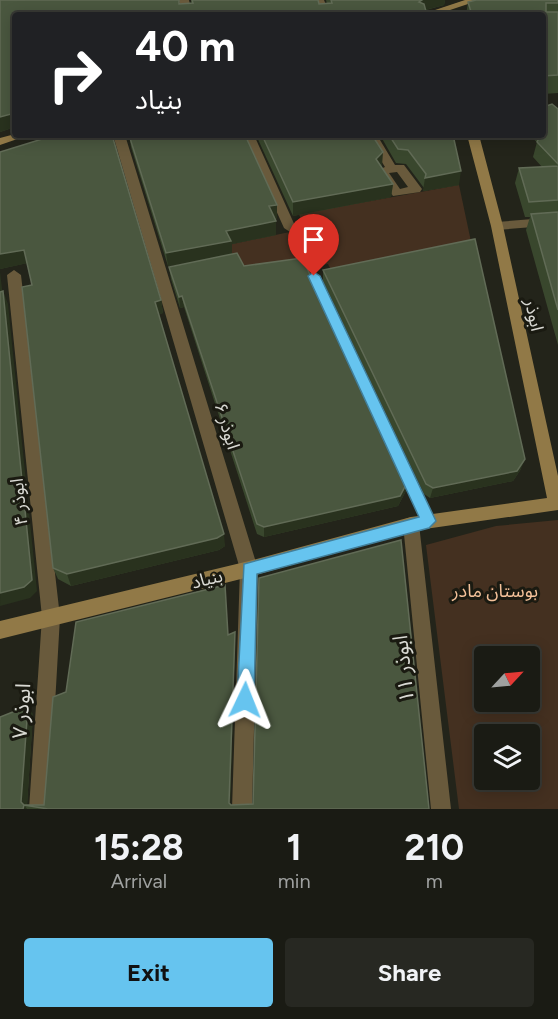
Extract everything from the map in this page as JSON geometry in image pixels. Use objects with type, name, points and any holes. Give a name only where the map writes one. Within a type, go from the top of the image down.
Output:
[{"type":"street","points":[[435,12],[475,0]]},
{"type":"street","points":[[472,12],[481,9]]},
{"type":"street","name":"ابوذر ۶","points":[[120,138],[168,273],[168,295],[249,569],[242,809]]},
{"type":"street","points":[[249,138],[290,228]]},
{"type":"street","points":[[373,138],[392,169]]},
{"type":"street","name":"ابوذر","points":[[474,138],[497,226],[557,504]]},
{"type":"street","points":[[497,226],[558,221]]},
{"type":"street","name":"ابوذر ۴","points":[[14,275],[51,617]]},
{"type":"street","name":"بنیاد","points":[[0,630],[249,569],[420,523],[557,504]]},
{"type":"street","name":"ابوذر ۱۱","points":[[420,523],[441,809]]},
{"type":"street","name":"ابوذر ۷","points":[[39,809],[51,617]]},
{"type":"lane","points":[[314,276],[420,523]]},
{"type":"green space","points":[[459,185],[473,251],[335,278],[328,264],[245,278],[228,245],[304,229],[299,214]]},
{"type":"green space","name":"بوستان مادر","points":[[558,520],[558,809],[459,809],[426,545],[496,526]]},
{"type":"building","points":[[0,0],[179,0],[179,4],[193,3],[192,0],[318,0],[319,4],[332,3],[331,0],[422,0],[419,2],[424,4],[426,12],[12,12],[12,114],[0,117]]},
{"type":"building","points":[[476,0],[558,0],[558,3],[546,3],[546,12],[471,12],[468,2]]},
{"type":"building","points":[[546,12],[558,12],[558,75],[546,76]]},
{"type":"building","points":[[552,104],[558,109],[558,164],[537,142],[539,138],[546,138],[546,106]]},
{"type":"building","points":[[45,138],[113,138],[161,300],[155,302],[224,534],[217,538],[67,574],[53,568],[22,287],[32,285],[24,250],[0,254],[0,152]]},
{"type":"building","points":[[130,138],[246,138],[277,205],[269,206],[276,221],[226,231],[231,241],[166,253]]},
{"type":"building","points":[[263,138],[374,138],[383,152],[376,159],[393,184],[293,202]]},
{"type":"building","points":[[391,138],[454,138],[461,171],[425,178],[426,174],[408,150],[398,149]]},
{"type":"building","points":[[558,166],[558,200],[529,202],[519,168]]},
{"type":"building","points":[[558,212],[558,310],[531,214]]},
{"type":"building","points":[[475,239],[525,459],[517,471],[433,488],[426,484],[323,270]]},
{"type":"building","points":[[237,253],[244,266],[302,258],[409,479],[400,496],[264,527],[257,524],[182,296],[179,297],[169,267]]},
{"type":"building","points":[[3,291],[32,580],[24,587],[0,593],[0,292]]},
{"type":"building","points":[[401,540],[429,809],[48,809],[24,805],[44,805],[53,697],[66,692],[76,622],[225,585],[228,635],[235,632],[229,803],[231,805],[253,804],[259,578]]},
{"type":"building","points":[[28,706],[21,802],[24,805],[23,809],[0,809],[0,717]]},
{"type":"route","points":[[245,700],[249,569],[429,521],[314,276]]}]
